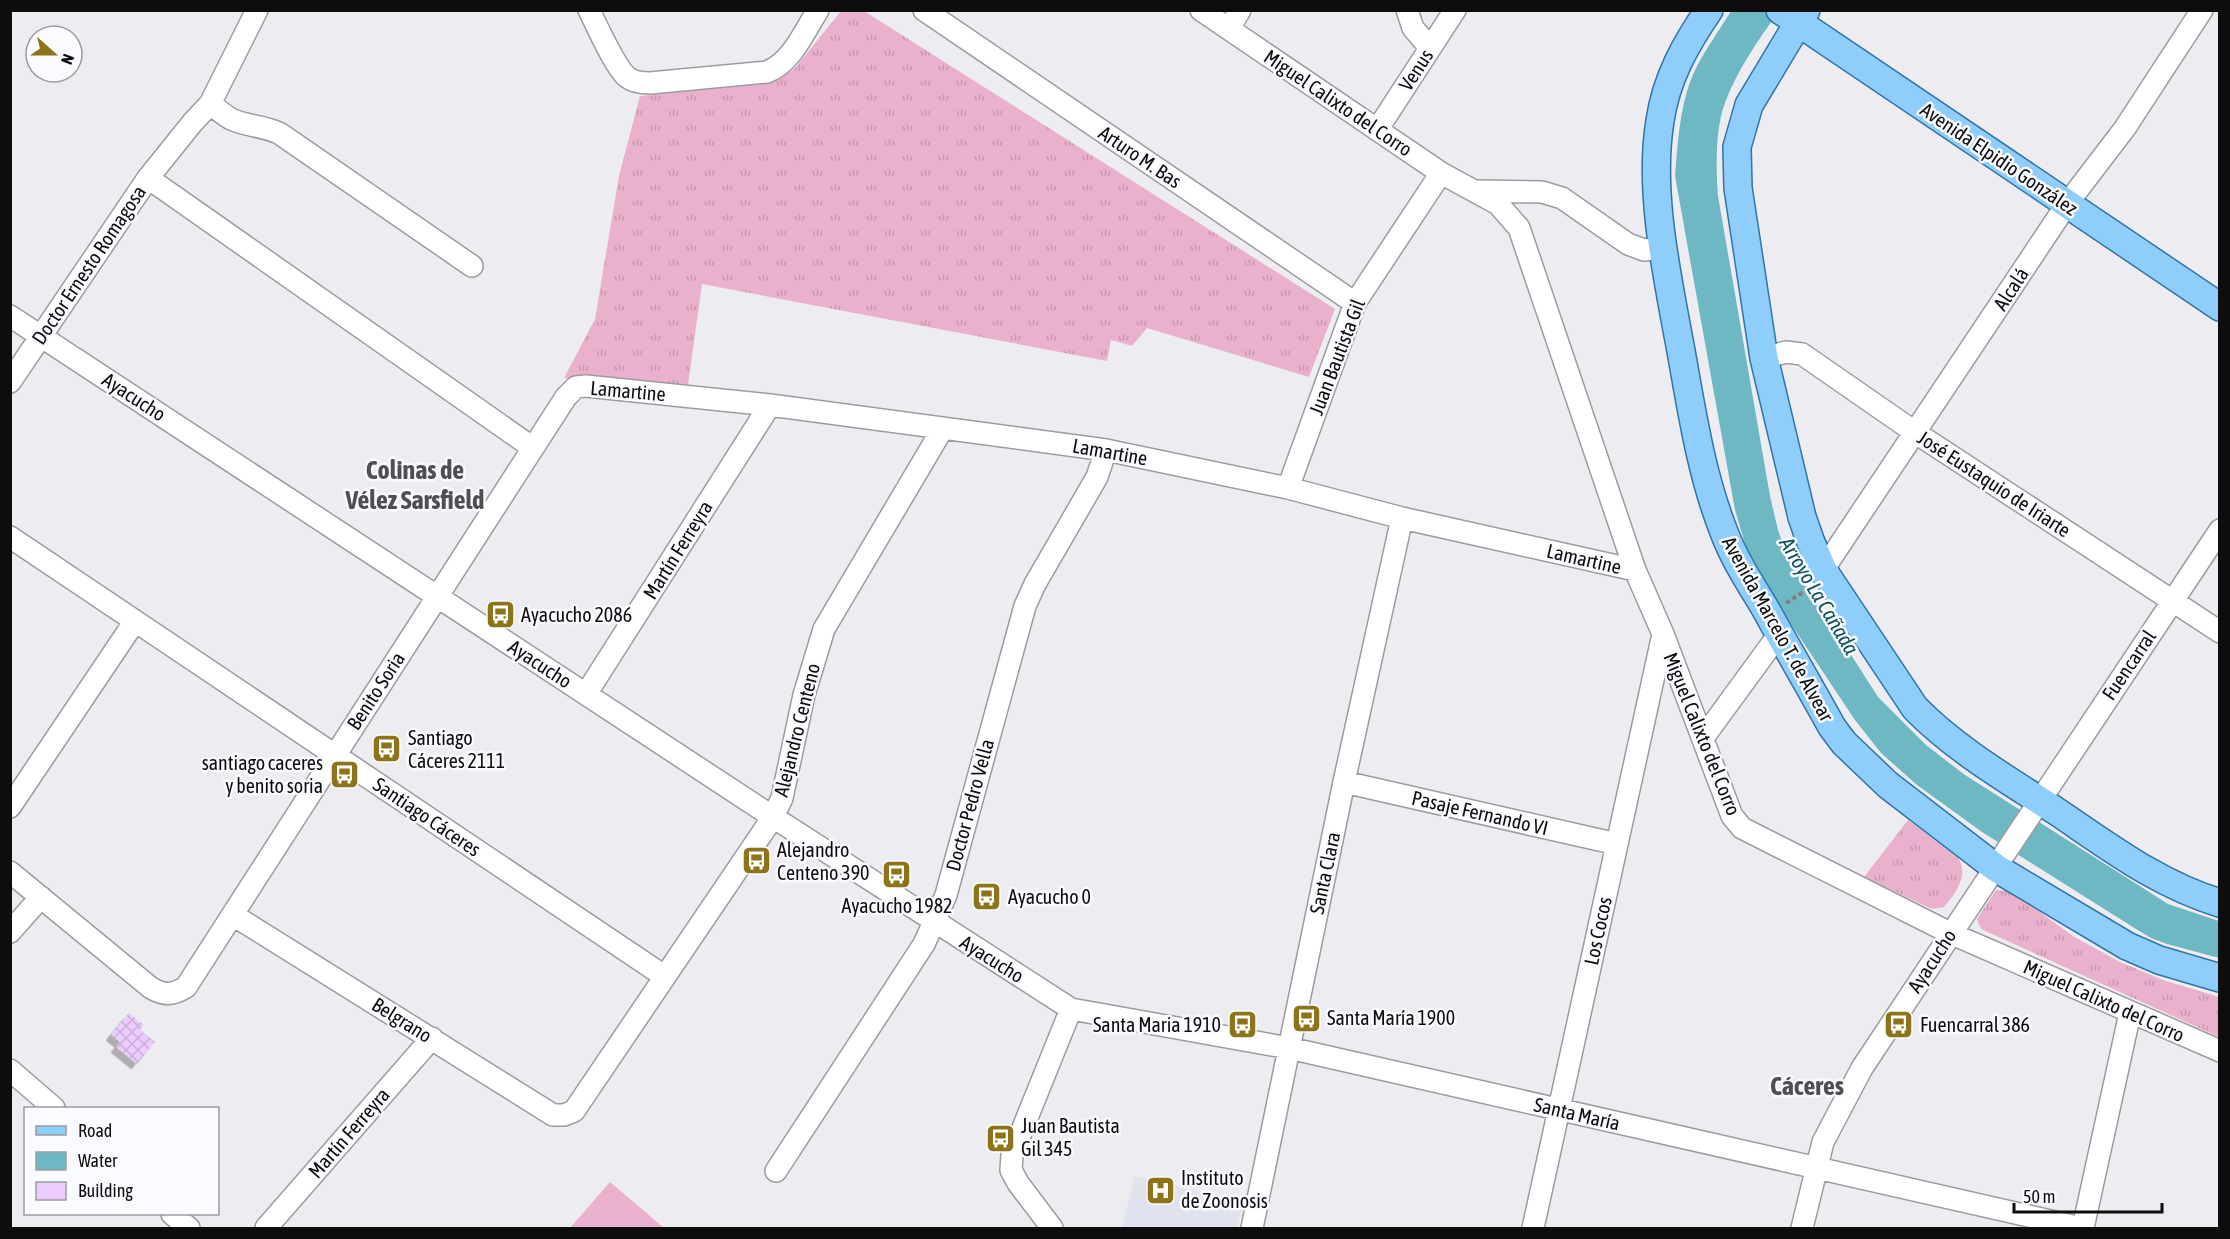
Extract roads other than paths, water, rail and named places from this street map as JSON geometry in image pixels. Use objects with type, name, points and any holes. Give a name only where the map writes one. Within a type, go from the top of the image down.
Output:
[{"type":"main road","name":"Avenida Marcelo T. de Alvear","points":[[1709,10],[1688,41],[1666,90],[1656,157],[1662,248],[1699,452],[1724,534],[1832,727],[1844,743],[1888,785],[1998,863],[2127,946],[2159,960],[2220,978]]},
{"type":"main road","name":"Avenida Elpidio González","points":[[1792,14],[2220,307]]},
{"type":"main road","points":[[1792,14],[1749,105],[1737,147],[1738,188],[1764,358],[1802,518],[1825,573],[1914,708],[1930,724],[2036,806],[2157,878],[2182,890],[2220,903]]},
{"type":"street","name":"Doctor Ernesto Romagosa","points":[[10,382],[148,178],[210,104],[257,10]]},
{"type":"street","points":[[589,10],[618,65],[627,77],[639,82],[767,72],[777,68],[786,60],[818,10]]},
{"type":"street","name":"Arturo M. Bas","points":[[924,10],[1355,303]]},
{"type":"street","name":"Miguel Calixto del Corro","points":[[1201,10],[1441,173],[1498,204],[1519,228],[1635,570],[1663,634],[1732,816],[1742,828],[1950,933],[2220,1051]]},
{"type":"street","points":[[1228,29],[1240,10]]},
{"type":"street","points":[[1407,10],[1413,28],[1430,48]]},
{"type":"street","name":"Venus","points":[[1377,130],[1455,10]]},
{"type":"street","name":"Alcalá","points":[[1825,573],[2067,204],[2126,128],[2202,10]]},
{"type":"street","points":[[210,104],[229,118],[245,124],[264,126],[279,133],[472,266]]},
{"type":"street","name":"Juan Bautista Gil","points":[[1288,488],[1355,303],[1441,173]]},
{"type":"street","points":[[148,178],[533,448]]},
{"type":"street","name":"Miguel Calixto del Corro","points":[[1477,191],[1542,192],[1562,198],[1628,244],[1644,250],[1662,248]]},
{"type":"street","name":"Ayacucho","points":[[10,316],[773,818],[1071,1009]]},
{"type":"street","name":"José Eustaquio de Iriarte","points":[[1764,358],[1786,352],[1802,354],[1916,433],[2220,632]]},
{"type":"street","name":"Lamartine","points":[[576,387],[586,386],[770,405],[1106,450],[1288,488],[1401,518],[1635,570]]},
{"type":"street","name":"Benito Soria","points":[[41,897],[152,988],[163,994],[175,994],[186,987],[566,397],[576,387]]},
{"type":"street","name":"Martín Ferreyra","points":[[586,694],[770,405]]},
{"type":"street","name":"Alejandro Centeno","points":[[574,1111],[773,818],[782,798],[804,695],[824,629],[943,428]]},
{"type":"street","name":"Doctor Pedro Vella","points":[[776,1171],[924,944],[935,923],[946,895],[1025,606],[1035,584],[1098,477],[1106,450]]},
{"type":"street","name":"Santa Clara","points":[[1252,1228],[1401,518]]},
{"type":"street","name":"Fuencarral","points":[[2036,806],[2220,530]]},
{"type":"street","name":"Santiago Cáceres","points":[[10,537],[664,976]]},
{"type":"street","points":[[10,807],[135,621]]},
{"type":"street","points":[[1703,738],[1774,624]]},
{"type":"street","name":"Los Cocos","points":[[1533,1228],[1663,634]]},
{"type":"street","name":"Pasaje Fernando VI","points":[[1344,782],[1617,844]]},
{"type":"street","name":"Ayacucho","points":[[1802,1228],[1823,1142],[1862,1068],[2036,806]]},
{"type":"street","points":[[10,872],[41,897],[10,932]]},
{"type":"street","name":"Belgrano","points":[[233,915],[553,1115],[564,1115],[574,1111]]},
{"type":"street","points":[[1052,1228],[1018,1183],[1011,1170],[1012,1155],[1071,1009]]},
{"type":"street","name":"Santa María","points":[[1071,1009],[1289,1048],[2082,1228]]},
{"type":"street","points":[[2082,1228],[2130,1013]]},
{"type":"street","name":"Martín Ferreyra","points":[[266,1228],[432,1038]]},
{"type":"street","points":[[10,1070],[53,1107]]},
{"type":"street","points":[[173,1215],[189,1228]]},
{"type":"water","points":[[1731,11],[1779,11],[1742,67],[1725,103],[1718,137],[1717,174],[1718,196],[1770,496],[1786,553],[1878,697],[1926,745],[1965,775],[2168,904],[2219,921],[2219,958],[2151,938],[1982,832],[1917,785],[1881,753],[1855,720],[1751,564],[1735,510],[1675,176],[1681,120],[1691,79]]},
{"type":"place","name":"Ayacucho 2086","points":[[500,615]]},
{"type":"place","name":"Santiago Cáceres 2111","points":[[387,749]]},
{"type":"place","name":"santiago caceres y benito soria","points":[[344,775]]},
{"type":"place","name":"Alejandro Centeno 390","points":[[756,861]]},
{"type":"place","name":"Ayacucho 1982","points":[[897,875]]},
{"type":"place","name":"Ayacucho 0","points":[[987,897]]},
{"type":"place","name":"Santa María 1900","points":[[1306,1018]]},
{"type":"place","name":"Santa Maria 1910","points":[[1242,1025]]},
{"type":"place","name":"Fuencarral 386","points":[[1899,1025]]},
{"type":"place","name":"Juan Bautista Gil 345","points":[[1000,1138]]},
{"type":"place","name":"Instituto de Zoonosis","points":[[1160,1190]]},
{"type":"district","name":"Colinas de Vélez Sarsfield","points":[[415,485]]},
{"type":"district","name":"Cáceres","points":[[1807,1086]]},
{"type":"water label","name":"Arroyo La Cañada","points":[[1819,596]]}]
